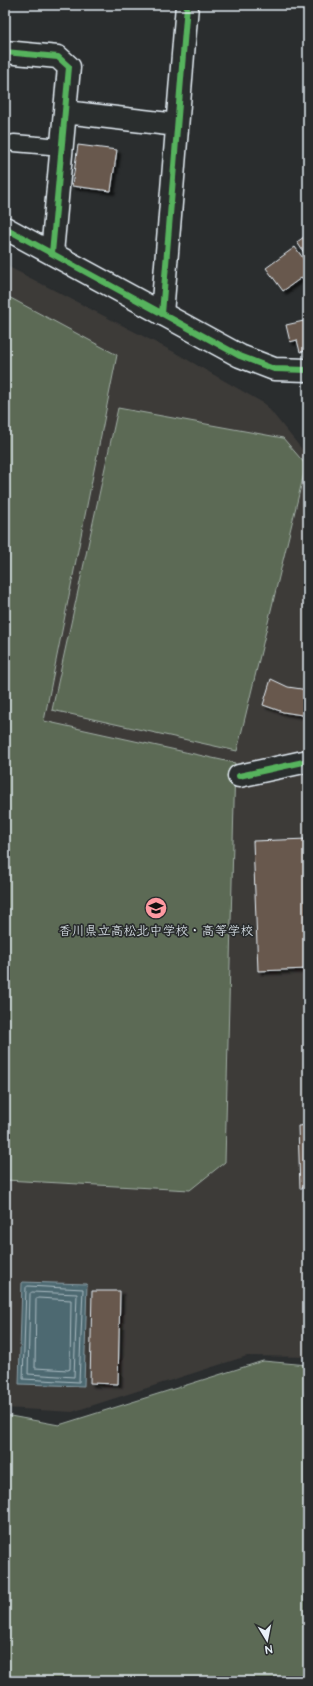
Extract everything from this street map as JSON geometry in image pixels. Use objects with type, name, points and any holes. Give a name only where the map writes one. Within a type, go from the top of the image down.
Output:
[{"type":"street","points":[[162,314],[187,5]]},
{"type":"street","points":[[5,52],[58,58],[69,67],[52,253]]},
{"type":"street","points":[[65,112],[177,125]]},
{"type":"street","points":[[5,228],[240,356],[274,369],[308,370]]},
{"type":"street","points":[[239,776],[308,761]]},
{"type":"lane","points":[[14,143],[62,147]]},
{"type":"shaded area","name":"香川県立高松北中学校・高等学校","points":[[5,265],[174,352],[265,404],[305,453],[308,459],[308,1357],[247,1356],[72,1412],[5,1408]]},
{"type":"green space","points":[[5,295],[117,355],[44,721],[235,763],[225,1162],[190,1190],[5,1180]]},
{"type":"green space","points":[[118,408],[283,438],[306,465],[237,751],[52,710]]},
{"type":"green space","points":[[263,1361],[308,1365],[308,1681],[5,1681],[5,1415],[59,1425]]},
{"type":"water","points":[[22,1282],[87,1284],[84,1386],[19,1384]]},
{"type":"building","points":[[78,145],[117,150],[111,191],[72,186]]},
{"type":"building","points":[[308,234],[308,259],[297,242]]},
{"type":"building","points":[[295,247],[308,265],[308,273],[283,291],[266,268]]},
{"type":"building","points":[[308,320],[308,350],[300,352],[297,340],[290,342],[286,325]]},
{"type":"building","points":[[271,679],[288,687],[308,690],[308,716],[283,712],[263,705]]},
{"type":"building","points":[[308,839],[308,969],[258,971],[253,841]]},
{"type":"building","points":[[308,1125],[308,1188],[300,1188],[298,1126]]},
{"type":"building","points":[[92,1291],[120,1291],[118,1384],[90,1383]]},
{"type":"cycle path","points":[[162,314],[187,5]]},
{"type":"cycle path","points":[[5,52],[58,57],[69,67],[52,253]]},
{"type":"cycle path","points":[[5,228],[240,356],[274,369],[308,370]]},
{"type":"cycle path","points":[[239,776],[308,761]]},
{"type":"place","name":"香川県立高松北中学校・高等学校","points":[[156,908]]}]
